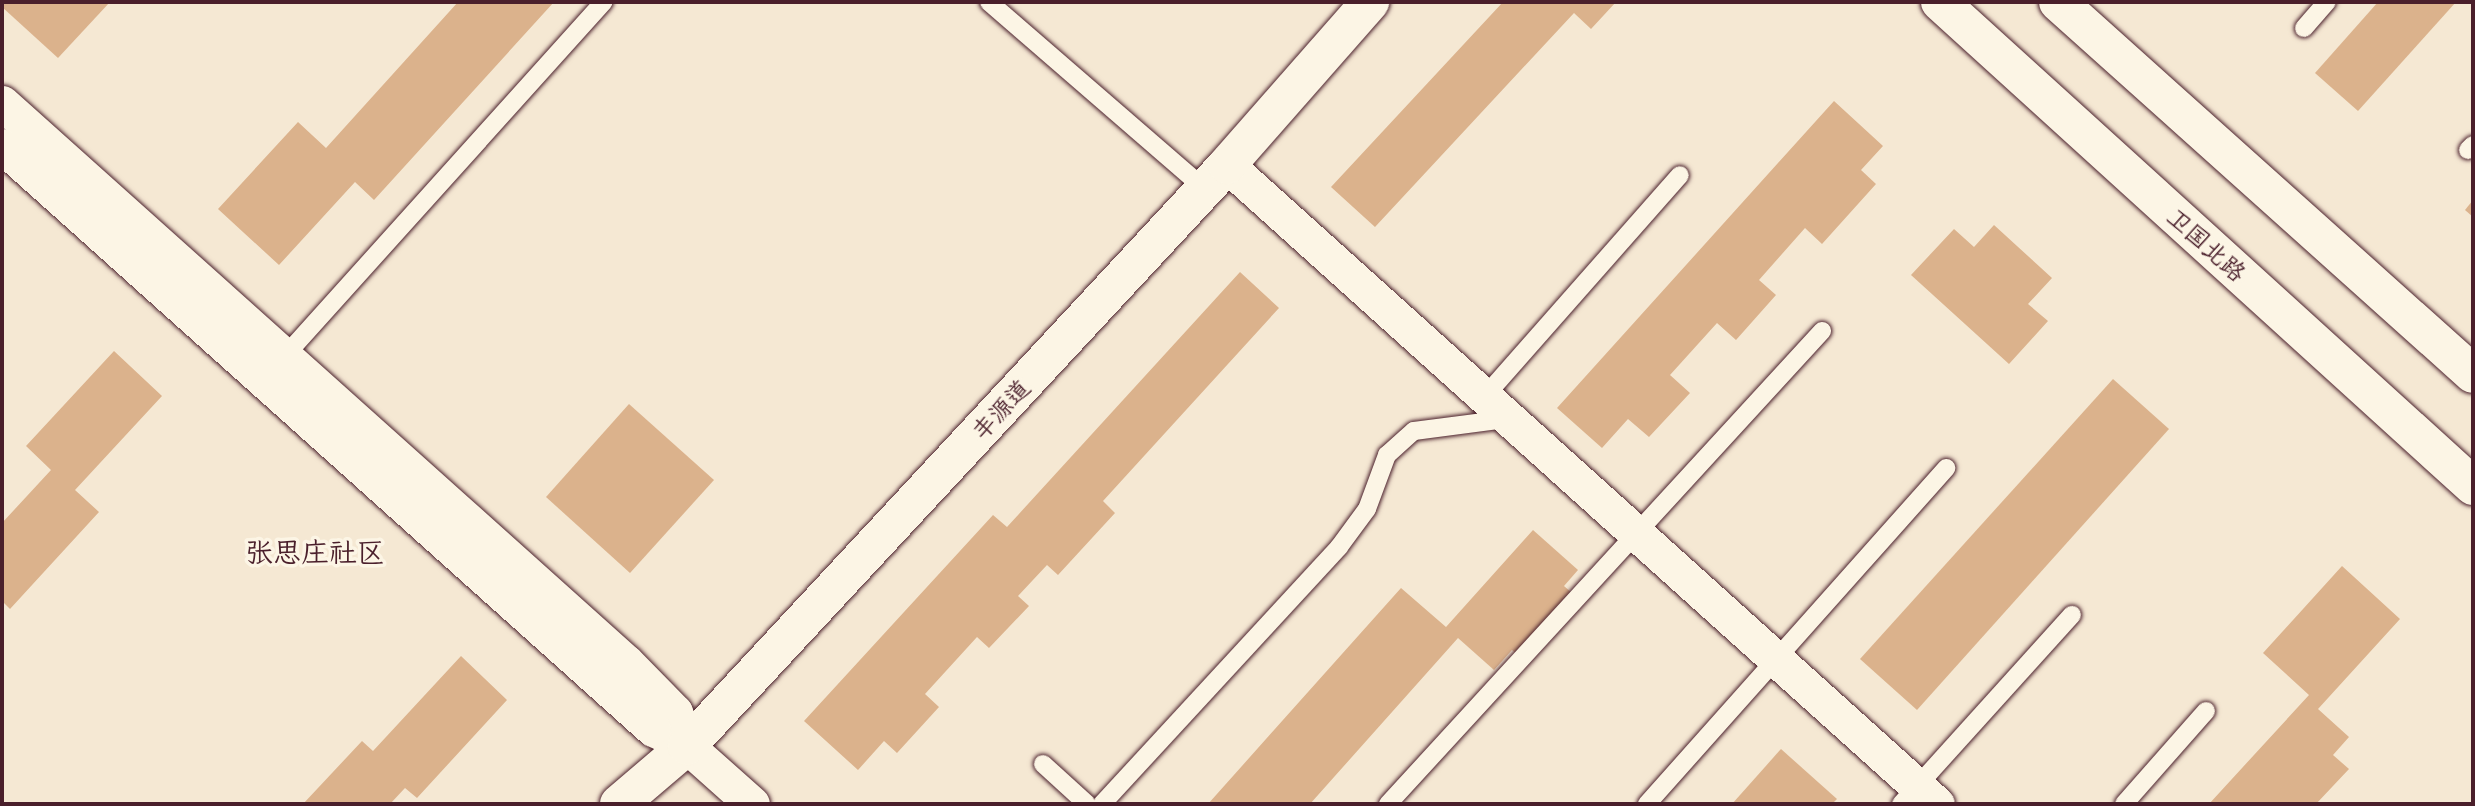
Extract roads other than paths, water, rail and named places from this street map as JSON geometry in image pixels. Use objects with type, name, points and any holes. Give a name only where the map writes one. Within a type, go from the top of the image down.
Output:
[{"type":"main road","name":"丰源道","points":[[619,804],[687,746],[1216,177],[1370,2]]},
{"type":"main road","name":"卫国北路","points":[[1940,2],[2473,486]]},
{"type":"main road","points":[[2058,2],[2473,374]]},
{"type":"street","points":[[2,103],[283,358],[626,662],[675,712],[687,746]]},
{"type":"street","points":[[2,146],[653,729],[687,746],[752,804]]},
{"type":"street","points":[[1216,177],[1498,407],[1779,661],[1918,798]]},
{"type":"lane","points":[[283,358],[603,2]]},
{"type":"lane","points":[[989,2],[1216,177]]},
{"type":"lane","points":[[2304,27],[2327,2]]},
{"type":"lane","points":[[1102,804],[1339,547],[1367,509],[1387,455],[1415,431],[1498,407],[1680,176]]},
{"type":"lane","points":[[1388,804],[1634,531],[1822,331]]},
{"type":"lane","points":[[1647,804],[1779,661],[1946,468]]},
{"type":"lane","points":[[1918,798],[2072,615]]},
{"type":"lane","points":[[2124,804],[2206,711]]},
{"type":"lane","points":[[1043,765],[1087,804]]},
{"type":"district","name":"张思庄社区","points":[[315,551]]}]
